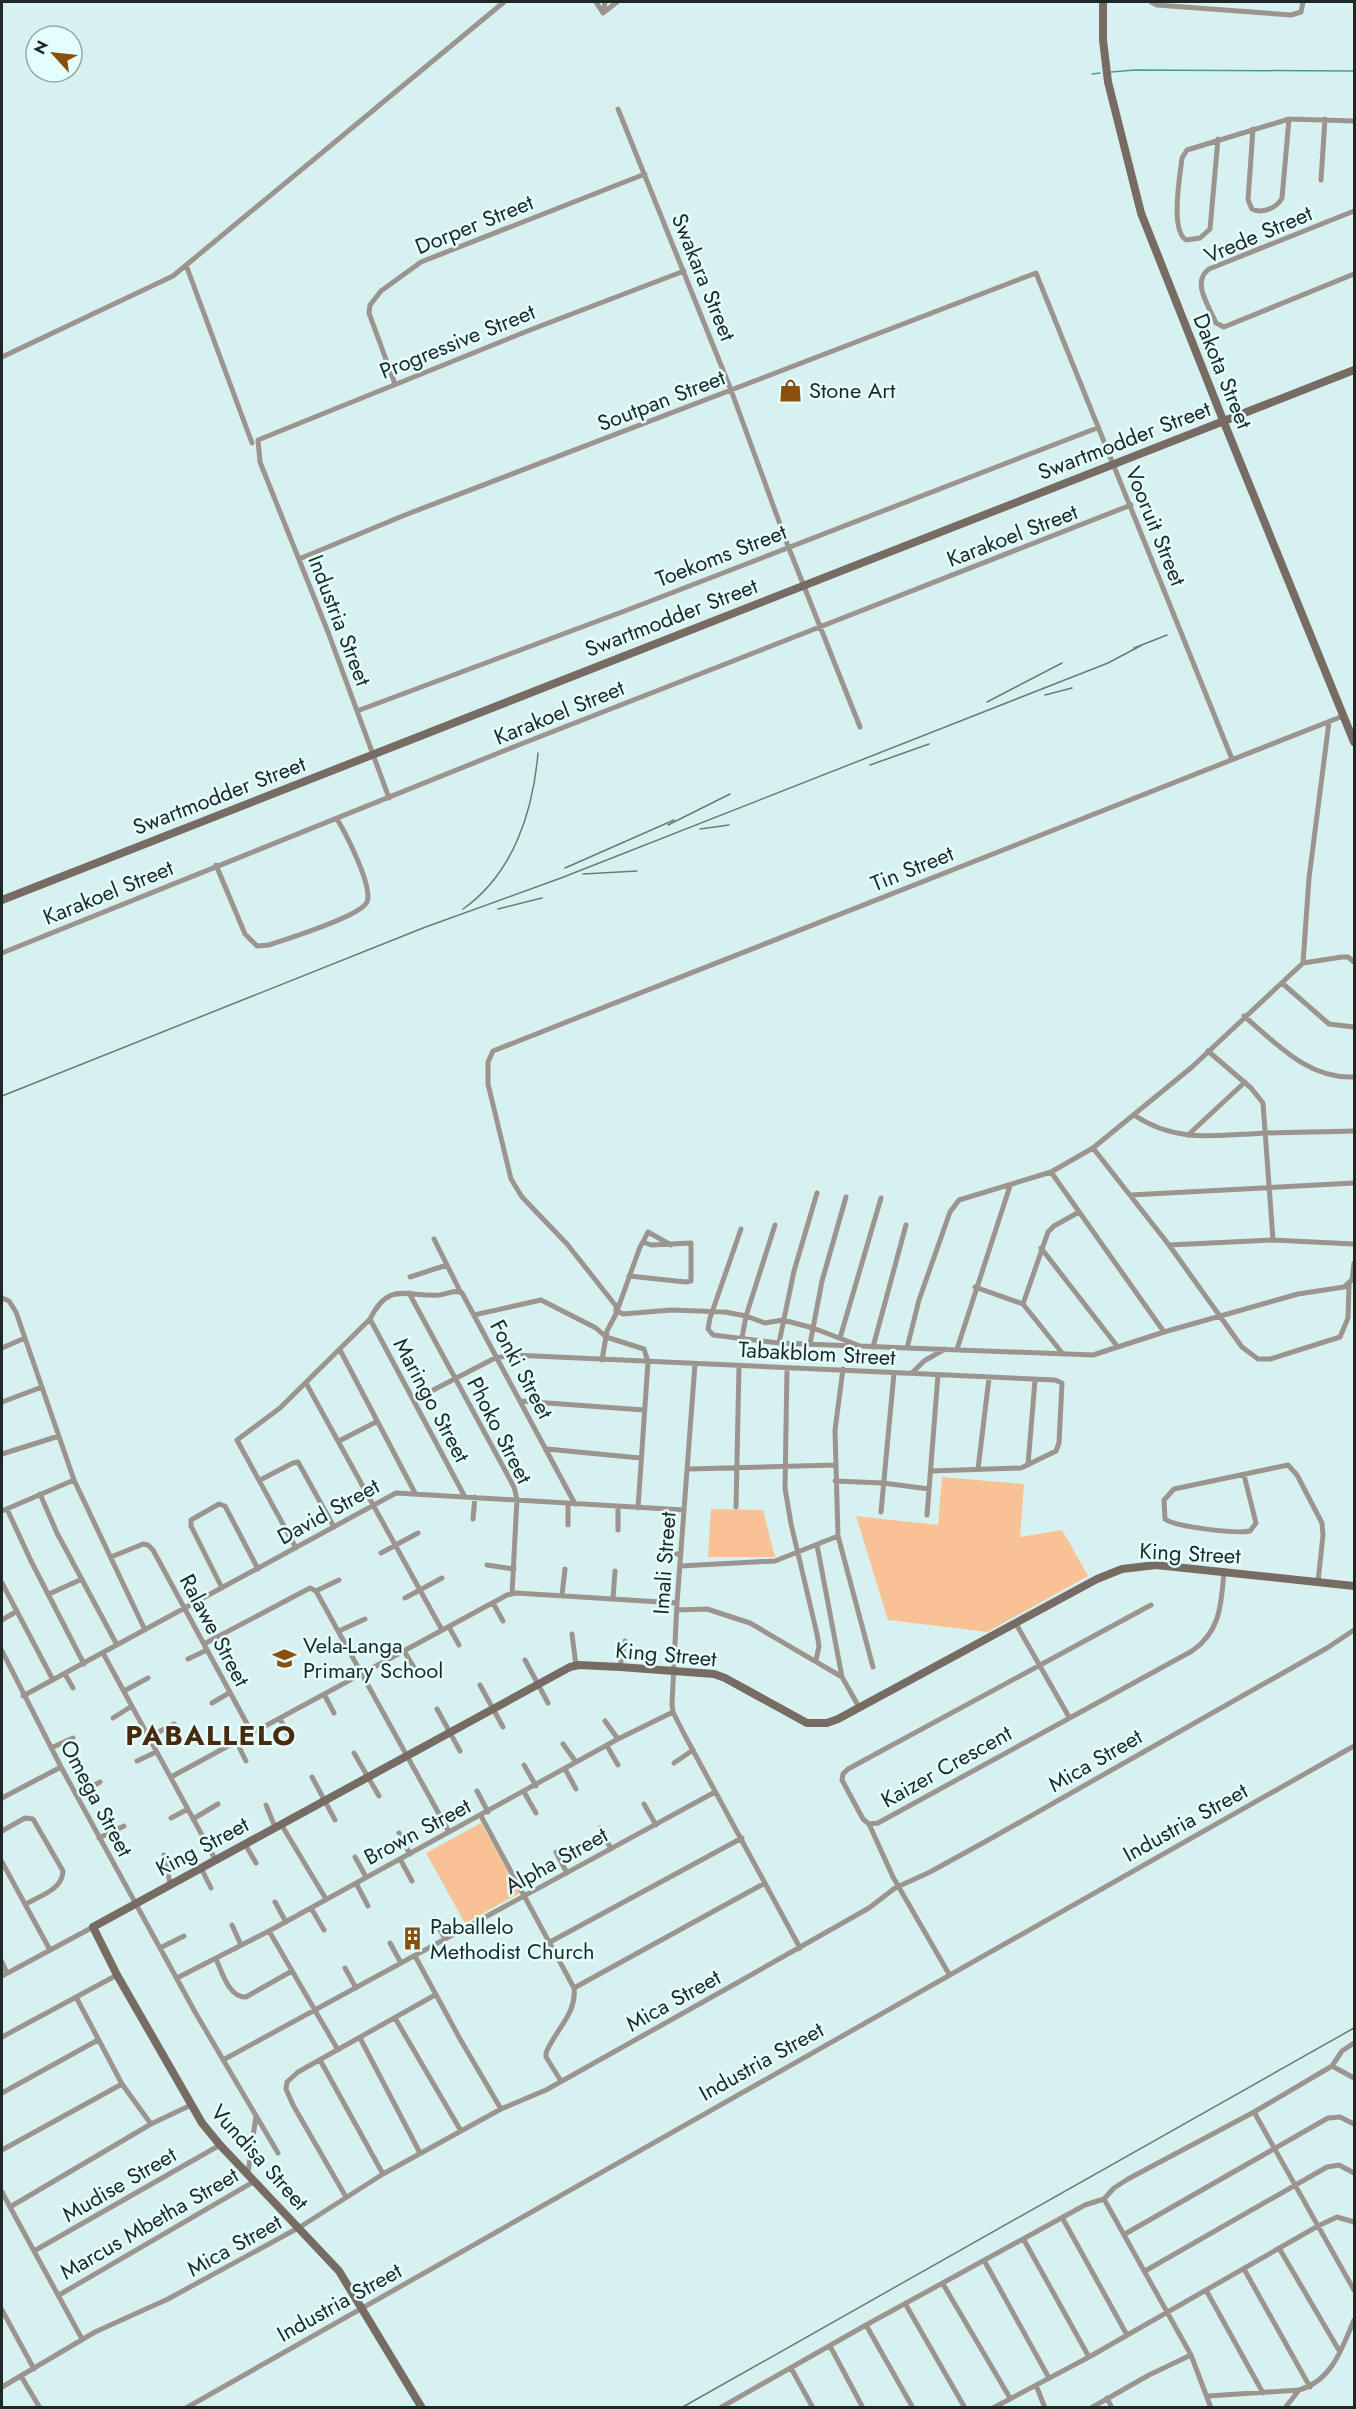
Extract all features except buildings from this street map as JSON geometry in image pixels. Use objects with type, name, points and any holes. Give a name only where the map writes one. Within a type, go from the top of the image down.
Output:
[{"type":"street","points":[[2,357],[163,282],[186,266],[504,2]]},
{"type":"street","points":[[596,2],[603,13]]},
{"type":"street","points":[[603,13],[605,2]]},
{"type":"street","points":[[603,13],[617,2]]},
{"type":"street","name":"Dakota Street","points":[[1103,2],[1103,40],[1108,82],[1135,192],[1148,231],[1354,742]]},
{"type":"street","points":[[1151,2],[1157,5],[1291,15],[1298,14],[1303,2]]},
{"type":"street","name":"Swakara Street","points":[[618,109],[731,390],[788,546],[805,584],[860,728]]},
{"type":"street","points":[[1253,129],[1248,200],[1252,209],[1262,212],[1277,206],[1282,198],[1289,119]]},
{"type":"street","points":[[1218,139],[1212,226],[1205,235],[1189,240],[1183,238],[1179,233],[1177,220],[1183,155],[1189,149],[1218,139],[1289,119],[1354,121]]},
{"type":"street","points":[[1321,180],[1325,119]]},
{"type":"street","name":"Dorper Street","points":[[395,384],[369,313],[370,305],[381,291],[408,270],[429,259],[645,174]]},
{"type":"street","name":"Vrede Street","points":[[1354,211],[1209,269],[1203,274],[1200,282],[1215,323],[1224,327],[1354,274]]},
{"type":"street","points":[[186,266],[252,443]]},
{"type":"street","name":"Progressive Street","points":[[258,456],[258,440],[262,438],[684,271]]},
{"type":"street","name":"Soutpan Street","points":[[299,559],[405,515],[1036,273]]},
{"type":"street","name":"Vooruit Street","points":[[1036,273],[1232,759]]},
{"type":"street","name":"Swartmodder Street","points":[[2,900],[1354,370]]},
{"type":"street","name":"Toekoms Street","points":[[357,711],[630,609],[1097,428]]},
{"type":"street","name":"Industria Street","points":[[258,456],[389,798]]},
{"type":"street","name":"Karakoel Street","points":[[2,953],[216,866],[1131,505]]},
{"type":"street","name":"Tin Street","points":[[617,1311],[567,1244],[522,1197],[511,1179],[488,1084],[488,1062],[493,1051],[1343,716]]},
{"type":"street","points":[[1303,963],[1309,878],[1329,722]]},
{"type":"street","points":[[216,866],[245,934],[257,946],[269,945],[349,915],[363,906],[368,894],[356,857],[337,819]]},
{"type":"street","points":[[907,1348],[922,1293],[952,1206],[963,1198],[1010,1186],[1032,1176],[1050,1172],[1093,1148],[1208,1051],[1303,963],[1354,956]]},
{"type":"street","points":[[1348,957],[1354,962]]},
{"type":"street","points":[[1282,982],[1324,1021],[1334,1025],[1354,1027]]},
{"type":"street","points":[[1244,1016],[1296,1060],[1326,1074],[1354,1077]]},
{"type":"street","points":[[1208,1051],[1245,1082],[1261,1099],[1267,1133],[1273,1240]]},
{"type":"street","points":[[1188,1136],[1245,1082]]},
{"type":"street","points":[[1134,1115],[1149,1125],[1188,1136],[1354,1131]]},
{"type":"street","points":[[1093,1148],[1169,1245],[1242,1347],[1258,1359],[1270,1359],[1340,1336],[1348,1318],[1348,1284]]},
{"type":"street","points":[[1050,1172],[1164,1332]]},
{"type":"street","points":[[1130,1195],[1354,1183]]},
{"type":"street","points":[[957,1349],[975,1287],[1010,1186]]},
{"type":"street","points":[[779,1343],[794,1271],[817,1193]]},
{"type":"street","points":[[810,1344],[822,1281],[846,1197]]},
{"type":"street","points":[[840,1338],[881,1198]]},
{"type":"street","points":[[1023,1304],[1041,1248],[1051,1229],[1079,1212]]},
{"type":"street","points":[[742,1338],[746,1316],[775,1225]]},
{"type":"street","points":[[873,1347],[906,1225]]},
{"type":"street","points":[[741,1229],[708,1329],[713,1335],[779,1343],[1093,1354],[1298,1293],[1337,1288],[1352,1280],[1354,1263]]},
{"type":"street","points":[[602,1360],[610,1324],[648,1232],[671,1245]]},
{"type":"street","name":"Fonki Street","points":[[434,1239],[495,1358],[547,1449],[572,1504]]},
{"type":"street","points":[[1169,1245],[1273,1240],[1354,1244]]},
{"type":"street","points":[[629,1276],[691,1281],[691,1243],[651,1245],[643,1242]]},
{"type":"street","points":[[1041,1248],[1117,1346]]},
{"type":"street","points":[[410,1278],[447,1265]]},
{"type":"street","points":[[975,1287],[1023,1304],[1063,1354]]},
{"type":"street","points":[[296,1548],[237,1440],[280,1408],[370,1319],[377,1305],[387,1296],[396,1293],[438,1295],[460,1291]]},
{"type":"street","name":"Phoko Street","points":[[412,1294],[512,1483],[517,1499],[512,1594]]},
{"type":"street","points":[[2,1298],[13,1305],[74,1480],[146,1630]]},
{"type":"street","points":[[474,1315],[541,1300],[596,1328],[606,1337],[642,1347],[646,1352],[648,1362],[638,1508]]},
{"type":"street","points":[[617,1311],[623,1314],[671,1310],[713,1311],[746,1316],[765,1323],[783,1320],[813,1328],[860,1346]]},
{"type":"street","name":"Maringo Street","points":[[370,1319],[465,1497]]},
{"type":"street","points":[[2,1348],[25,1338]]},
{"type":"street","points":[[912,1373],[946,1348]]},
{"type":"street","points":[[340,1350],[415,1493]]},
{"type":"street","name":"Tabakblom Street","points":[[495,1358],[513,1355],[1055,1380],[1062,1383],[1058,1450],[1028,1465]]},
{"type":"street","points":[[414,1400],[495,1358]]},
{"type":"street","name":"Imali Street","points":[[695,1364],[677,1607],[673,1712],[800,1948]]},
{"type":"street","points":[[736,1507],[739,1366]]},
{"type":"street","points":[[787,1368],[784,1488],[817,1634],[819,1646],[816,1660]]},
{"type":"street","points":[[843,1369],[835,1430],[838,1536],[873,1667]]},
{"type":"street","points":[[881,1512],[894,1373]]},
{"type":"street","points":[[927,1515],[938,1375]]},
{"type":"street","points":[[978,1469],[989,1378]]},
{"type":"street","points":[[930,1471],[1016,1469],[1028,1465],[1035,1380]]},
{"type":"street","points":[[306,1383],[442,1630]]},
{"type":"street","points":[[2,1402],[42,1387]]},
{"type":"street","points":[[520,1401],[644,1410]]},
{"type":"street","points":[[339,1441],[376,1422]]},
{"type":"street","points":[[2,1454],[59,1436]]},
{"type":"street","points":[[547,1449],[640,1458]]},
{"type":"street","points":[[260,1480],[293,1462],[298,1462],[334,1527]]},
{"type":"street","points":[[689,1469],[835,1465]]},
{"type":"street","points":[[1245,1475],[1256,1523],[1251,1531],[1237,1532],[1178,1524],[1166,1519],[1164,1500],[1174,1489],[1290,1466],[1322,1523],[1323,1535],[1318,1582]]},
{"type":"street","points":[[74,1480],[4,1510],[84,1664]]},
{"type":"street","points":[[836,1481],[883,1483],[929,1489]]},
{"type":"street","name":"David Street","points":[[23,1696],[396,1493],[684,1510]]},
{"type":"street","points":[[40,1494],[57,1533],[117,1645]]},
{"type":"street","points":[[473,1520],[475,1497]]},
{"type":"street","points":[[568,1525],[572,1504]]},
{"type":"street","points":[[222,1588],[190,1522],[198,1514],[216,1505],[223,1505],[230,1513],[258,1569]]},
{"type":"street","points":[[618,1507],[618,1530]]},
{"type":"street","points":[[381,1553],[418,1533]]},
{"type":"street","points":[[680,1566],[762,1563],[780,1560],[838,1536]]},
{"type":"street","name":"Ralawe Street","points":[[111,1557],[146,1545],[155,1553],[252,1733]]},
{"type":"street","points":[[817,1545],[842,1677],[860,1707]]},
{"type":"street","points":[[663,1554],[681,1554]]},
{"type":"street","points":[[487,1565],[514,1569]]},
{"type":"street","name":"King Street","points":[[4,1974],[576,1666],[710,1673],[721,1676],[797,1719],[810,1724],[827,1724],[1097,1579],[1122,1569],[1156,1565],[1354,1586]]},
{"type":"street","points":[[562,1595],[565,1569]]},
{"type":"street","points":[[613,1598],[615,1571]]},
{"type":"street","name":"Kaizer Crescent","points":[[1151,1605],[844,1772],[843,1782],[863,1820],[869,1824],[878,1823],[1201,1645],[1213,1630],[1219,1617],[1224,1572]]},
{"type":"street","points":[[405,1598],[442,1578]]},
{"type":"street","points":[[49,1594],[82,1579]]},
{"type":"street","points":[[188,1659],[309,1588],[316,1590],[339,1580]]},
{"type":"street","points":[[2,1583],[53,1680]]},
{"type":"street","points":[[316,1590],[449,1832]]},
{"type":"street","points":[[171,1777],[512,1594],[613,1598],[724,1613],[757,1626],[842,1677]]},
{"type":"street","points":[[493,1603],[503,1621]]},
{"type":"street","points":[[2,1620],[17,1611]]},
{"type":"street","points":[[339,1631],[365,1618]]},
{"type":"street","points":[[1016,1624],[1070,1717]]},
{"type":"street","points":[[449,1627],[459,1645]]},
{"type":"street","name":"Mica Street","points":[[2,2387],[82,2339],[122,2318],[168,2299],[300,2227],[420,2153],[501,2109],[527,2099],[800,1948],[870,1908],[899,1886],[990,1839],[1328,1648],[1354,1630]]},
{"type":"street","points":[[572,1634],[576,1666]]},
{"type":"street","points":[[620,1667],[625,1641]]},
{"type":"street","name":"Omega Street","points":[[2,1651],[23,1696],[99,1838],[223,2060],[278,2153]]},
{"type":"street","points":[[404,1651],[415,1669]]},
{"type":"street","points":[[103,1653],[214,1859]]},
{"type":"street","points":[[525,1660],[548,1703]]},
{"type":"street","points":[[65,1674],[73,1688]]},
{"type":"street","points":[[124,1691],[148,1678]]},
{"type":"street","points":[[480,1685],[503,1727]]},
{"type":"street","points":[[212,1703],[230,1693]]},
{"type":"street","points":[[324,1694],[334,1713]]},
{"type":"street","points":[[113,1718],[132,1706]]},
{"type":"street","points":[[437,1709],[460,1751]]},
{"type":"street","name":"Brown Street","points":[[177,1978],[286,1922],[618,1739],[673,1712]]},
{"type":"street","points":[[280,1719],[290,1738]]},
{"type":"street","points":[[605,1721],[618,1739]]},
{"type":"street","points":[[149,1737],[174,1724]]},
{"type":"street","points":[[51,1748],[73,1738]]},
{"type":"street","points":[[236,1741],[246,1761]]},
{"type":"street","points":[[563,1744],[576,1762]]},
{"type":"street","points":[[607,1746],[618,1765]]},
{"type":"street","name":"Industria Street","points":[[186,2408],[1354,1746]]},
{"type":"street","points":[[674,1763],[693,1750]]},
{"type":"street","points":[[137,1761],[156,1752]]},
{"type":"street","points":[[354,1753],[379,1796]]},
{"type":"street","points":[[524,1765],[536,1786]]},
{"type":"street","points":[[2,1798],[61,1767]]},
{"type":"street","points":[[565,1769],[576,1789]]},
{"type":"street","points":[[312,1777],[335,1820]]},
{"type":"street","points":[[76,1795],[100,1782]]},
{"type":"street","points":[[477,1791],[488,1812]]},
{"type":"street","points":[[525,1792],[536,1814]]},
{"type":"street","name":"Alpha Street","points":[[223,2060],[715,1792]]},
{"type":"street","points":[[193,1819],[218,1804]]},
{"type":"street","points":[[644,1804],[656,1825]]},
{"type":"street","points":[[266,1805],[326,1899]]},
{"type":"street","points":[[171,1818],[188,1809]]},
{"type":"street","points":[[481,1816],[574,1988],[573,2003],[568,2016],[546,2053],[546,2057],[561,2080]]},
{"type":"street","points":[[2,1831],[25,1818],[33,1819],[50,1844],[64,1874],[58,1885],[26,1904]]},
{"type":"street","points":[[869,1824],[899,1886],[949,1974]]},
{"type":"street","points":[[99,1838],[124,1826]]},
{"type":"street","points":[[600,1828],[611,1849]]},
{"type":"street","points":[[399,1833],[410,1854]]},
{"type":"street","points":[[550,1942],[742,1838]]},
{"type":"street","points":[[245,1844],[256,1863]]},
{"type":"street","points":[[556,1852],[567,1873]]},
{"type":"street","points":[[164,1855],[171,1884]]},
{"type":"street","points":[[356,1857],[366,1877]]},
{"type":"street","points":[[400,1859],[412,1881]]},
{"type":"street","points":[[2,1862],[50,1950]]},
{"type":"street","points":[[201,1868],[211,1888]]},
{"type":"street","points":[[356,1883],[368,1906]]},
{"type":"street","points":[[574,1988],[765,1883]]},
{"type":"street","points":[[275,1902],[286,1922]]},
{"type":"street","points":[[311,1908],[324,1930]]},
{"type":"street","points":[[434,1919],[445,1939]]},
{"type":"street","points":[[232,1925],[241,1945]]},
{"type":"street","name":"Vundisa Street","points":[[93,1927],[117,1975],[191,2105],[220,2145],[300,2227],[339,2271],[422,2408]]},
{"type":"street","points":[[269,1931],[338,2050]]},
{"type":"street","points":[[160,1948],[184,1936]]},
{"type":"street","points":[[390,1943],[401,1963]]},
{"type":"street","points":[[415,1956],[501,2109]]},
{"type":"street","points":[[216,1959],[233,1992],[241,1997],[246,1997],[292,1971]]},
{"type":"street","points":[[2,1962],[4,1974]]},
{"type":"street","points":[[345,1968],[356,1988]]},
{"type":"street","points":[[2,2037],[117,1975]]},
{"type":"street","points":[[346,2198],[293,2104],[286,2089],[287,2082],[298,2072],[435,1995]]},
{"type":"street","points":[[76,1997],[122,2084],[151,2124]]},
{"type":"street","points":[[395,2018],[461,2131]]},
{"type":"street","points":[[360,2038],[420,2153]]},
{"type":"street","points":[[2,2093],[98,2040]]},
{"type":"street","points":[[720,2408],[1084,2205],[1104,2199],[1114,2188],[1128,2179],[1254,2112],[1332,2066],[1342,2051],[1354,2043]]},
{"type":"street","points":[[320,2060],[383,2174]]},
{"type":"street","points":[[1332,2066],[1354,2078]]},
{"type":"street","points":[[2,2150],[122,2084]]},
{"type":"street","points":[[10,2207],[151,2124],[191,2105]]},
{"type":"street","points":[[1254,2112],[1354,2290]]},
{"type":"street","points":[[248,2173],[256,2116]]},
{"type":"street","points":[[1125,2234],[1332,2117],[1340,2117],[1354,2124]]},
{"type":"street","name":"Mudise Street","points":[[34,2251],[220,2145]]},
{"type":"street","points":[[1145,2271],[1333,2165],[1342,2166],[1354,2173]]},
{"type":"street","name":"Marcus Mbetha Street","points":[[59,2295],[255,2181]]},
{"type":"street","points":[[2,2192],[82,2339]]},
{"type":"street","points":[[1104,2199],[1191,2355],[1211,2408]]},
{"type":"street","points":[[993,2408],[1089,2357],[1318,2226],[1337,2217],[1354,2222]]},
{"type":"street","points":[[1063,2218],[1127,2335]]},
{"type":"street","points":[[1024,2240],[1089,2357]]},
{"type":"street","points":[[1279,2248],[1340,2352]]},
{"type":"street","points":[[985,2262],[1049,2378]]},
{"type":"street","points":[[1244,2269],[1310,2386]]},
{"type":"street","points":[[943,2284],[1010,2398]]},
{"type":"street","points":[[1206,2290],[1263,2393]]},
{"type":"street","points":[[906,2305],[965,2408]]},
{"type":"street","points":[[2,2310],[34,2369]]},
{"type":"street","points":[[1208,2396],[1299,2390],[1310,2386],[1326,2374],[1340,2352],[1354,2320]]},
{"type":"street","points":[[2,2325],[8,2321]]},
{"type":"street","points":[[866,2325],[913,2408]]},
{"type":"street","points":[[830,2346],[863,2408]]},
{"type":"street","points":[[1091,2408],[1191,2355]]},
{"type":"street","points":[[791,2368],[810,2406]]},
{"type":"street","points":[[21,2376],[40,2408]]},
{"type":"street","points":[[1036,2385],[1045,2408]]},
{"type":"street","points":[[1285,2408],[1299,2390]]},
{"type":"street","points":[[1107,2398],[1112,2408]]},
{"type":"shaded area","points":[[942,1477],[1024,1484],[1020,1537],[1062,1530],[1088,1576],[987,1632],[888,1620],[856,1516],[938,1525]]},
{"type":"shaded area","points":[[711,1509],[763,1510],[775,1557],[708,1557]]},
{"type":"shaded area","points":[[481,1823],[520,1893],[465,1923],[426,1853]]},
{"type":"waterway","points":[[1111,72],[1135,70],[1354,71]]},
{"type":"waterway","points":[[1092,74],[1100,73]]},
{"type":"railway","points":[[1134,648],[1167,635]]},
{"type":"railway","points":[[2,1096],[423,928],[561,878],[1108,663],[1142,645]]},
{"type":"railway","points":[[987,702],[1062,663]]},
{"type":"railway","points":[[1045,695],[1072,688]]},
{"type":"railway","points":[[870,765],[929,744]]},
{"type":"railway","points":[[463,909],[495,878],[517,840],[531,797],[538,753]]},
{"type":"railway","points":[[668,825],[730,794]]},
{"type":"railway","points":[[565,868],[674,820]]},
{"type":"railway","points":[[700,829],[729,825]]},
{"type":"railway","points":[[583,874],[637,871]]},
{"type":"railway","points":[[498,909],[542,898]]},
{"type":"railway","points":[[681,2408],[1354,2028]]},
{"type":"place","name":"Stone Art","points":[[791,390]]},
{"type":"place","name":"Vela-Langa Primary School","points":[[285,1658]]},
{"type":"place","name":"Paballelo Methodist Church","points":[[412,1939]]},
{"type":"district","name":"PABALLELO","points":[[211,1735]]}]
